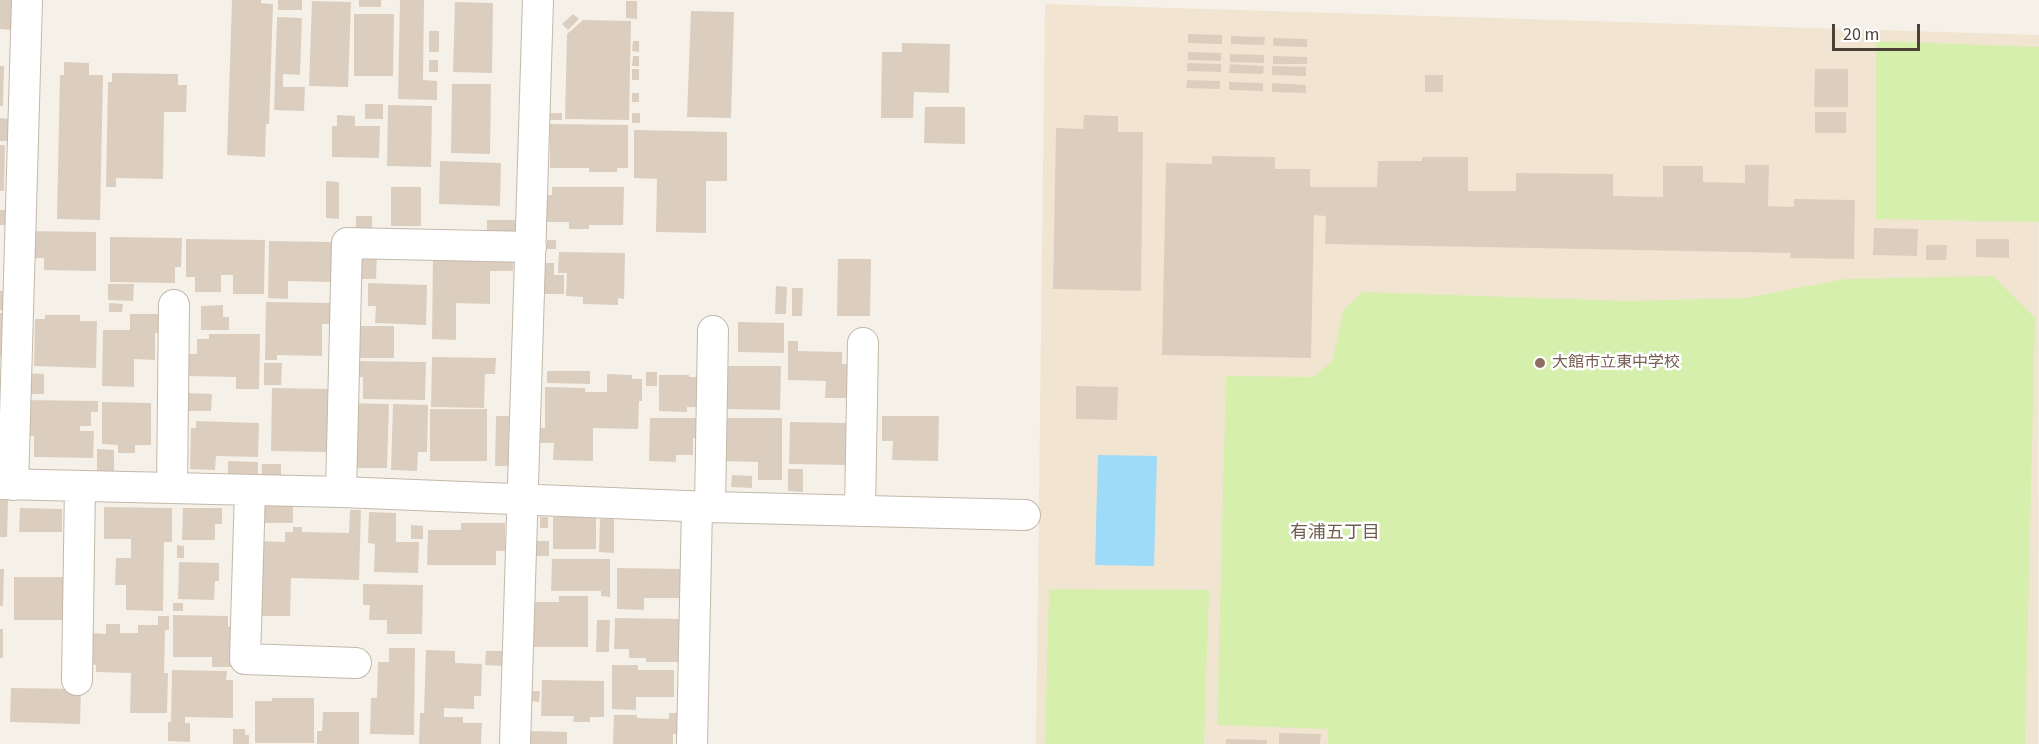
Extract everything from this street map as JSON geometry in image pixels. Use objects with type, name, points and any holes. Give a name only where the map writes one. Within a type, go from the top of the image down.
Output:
[{"type":"street","points":[[27,0],[6,484],[341,492],[704,507],[1025,515]]},
{"type":"street","points":[[515,744],[538,0]]},
{"type":"street","points":[[341,492],[347,243],[531,247]]},
{"type":"street","points":[[172,488],[174,305]]},
{"type":"street","points":[[692,744],[713,331]]},
{"type":"street","points":[[860,511],[863,343]]},
{"type":"street","points":[[77,680],[80,486]]},
{"type":"street","points":[[250,490],[245,659],[356,663]]},
{"type":"shaded area","name":"大館市立東中学校","points":[[1045,4],[2039,35],[2038,744],[1036,744]]},
{"type":"green space","points":[[1876,41],[2039,47],[2039,222],[1876,219]]},
{"type":"green space","points":[[1993,276],[2035,318],[2025,744],[1328,744],[1328,729],[1217,725],[1226,376],[1314,377],[1333,360],[1343,310],[1363,292],[1628,301],[1746,298],[1845,279]]},
{"type":"green space","points":[[1049,589],[1209,590],[1204,744],[1045,744]]},
{"type":"water","points":[[1098,455],[1157,456],[1154,566],[1095,565]]},
{"type":"building","points":[[0,0],[12,0],[12,30],[0,29]]},
{"type":"building","points":[[232,0],[261,0],[261,3],[273,4],[269,124],[266,124],[265,157],[227,155]]},
{"type":"building","points":[[278,0],[302,0],[302,10],[278,10]]},
{"type":"building","points":[[359,0],[381,0],[381,7],[359,7]]},
{"type":"building","points":[[400,0],[424,0],[423,80],[437,81],[437,100],[398,99]]},
{"type":"building","points":[[312,1],[351,2],[348,87],[309,86]]},
{"type":"building","points":[[626,1],[637,1],[637,19],[626,18]]},
{"type":"building","points":[[455,2],[493,3],[492,73],[453,72]]},
{"type":"building","points":[[691,11],[734,12],[731,118],[687,117]]},
{"type":"building","points":[[354,14],[394,14],[393,76],[354,76]]},
{"type":"building","points":[[573,14],[579,19],[568,30],[562,24]]},
{"type":"building","points":[[277,17],[302,18],[300,75],[283,74],[283,87],[305,87],[304,111],[274,110]]},
{"type":"building","points":[[583,20],[631,21],[629,120],[565,119],[567,34]]},
{"type":"building","points":[[429,31],[439,31],[439,52],[429,52]]},
{"type":"building","points":[[1188,34],[1222,35],[1222,44],[1188,43]]},
{"type":"building","points":[[1231,36],[1265,37],[1264,45],[1231,44]]},
{"type":"building","points":[[1273,38],[1307,39],[1307,47],[1273,46]]},
{"type":"building","points":[[633,41],[639,41],[639,52],[632,51]]},
{"type":"building","points":[[902,43],[950,44],[949,93],[914,92],[913,118],[881,118],[882,52],[902,52]]},
{"type":"building","points":[[1188,52],[1221,53],[1221,61],[1188,60]]},
{"type":"building","points":[[1230,54],[1264,55],[1264,63],[1230,62]]},
{"type":"building","points":[[633,56],[639,56],[639,66],[632,66]]},
{"type":"building","points":[[1273,56],[1307,57],[1307,64],[1273,64]]},
{"type":"building","points":[[429,60],[438,60],[438,72],[429,72]]},
{"type":"building","points":[[64,62],[89,63],[89,75],[103,75],[100,220],[57,219],[60,75],[64,75]]},
{"type":"building","points":[[1187,63],[1221,64],[1221,72],[1187,71]]},
{"type":"building","points":[[1230,64],[1264,66],[1263,74],[1229,73]]},
{"type":"building","points":[[0,66],[4,66],[3,106],[0,106]]},
{"type":"building","points":[[1272,66],[1306,67],[1306,76],[1272,75]]},
{"type":"building","points":[[632,69],[639,69],[639,80],[632,80]]},
{"type":"building","points":[[1815,69],[1848,69],[1848,107],[1814,107]]},
{"type":"building","points":[[112,73],[178,74],[178,85],[187,85],[186,112],[164,112],[163,179],[116,178],[116,187],[106,187],[108,82],[112,82]]},
{"type":"building","points":[[1425,75],[1443,75],[1443,92],[1425,92]]},
{"type":"building","points":[[1187,80],[1220,81],[1220,89],[1186,88]]},
{"type":"building","points":[[1229,82],[1263,83],[1263,91],[1229,90]]},
{"type":"building","points":[[1272,83],[1306,85],[1306,93],[1272,92]]},
{"type":"building","points":[[452,84],[491,84],[490,154],[451,153]]},
{"type":"building","points":[[632,93],[639,93],[639,102],[632,102]]},
{"type":"building","points":[[365,104],[383,104],[383,119],[365,119]]},
{"type":"building","points":[[388,105],[432,106],[431,167],[387,166]]},
{"type":"building","points":[[925,107],[965,107],[965,144],[924,143]]},
{"type":"building","points":[[1815,112],[1846,112],[1846,133],[1815,133]]},
{"type":"building","points":[[549,113],[562,113],[562,120],[549,120]]},
{"type":"building","points":[[632,113],[640,113],[640,123],[632,123]]},
{"type":"building","points":[[337,115],[355,116],[355,126],[380,126],[379,158],[332,157],[332,126],[337,126]]},
{"type":"building","points":[[1084,115],[1118,116],[1118,132],[1143,132],[1141,291],[1053,289],[1056,128],[1083,129]]},
{"type":"building","points":[[0,118],[10,119],[10,141],[0,141]]},
{"type":"building","points":[[550,124],[628,125],[628,168],[617,168],[617,172],[589,172],[589,168],[550,168]]},
{"type":"building","points":[[634,130],[727,132],[727,181],[706,181],[706,233],[656,232],[657,179],[634,178]]},
{"type":"building","points":[[0,145],[5,145],[4,191],[0,191]]},
{"type":"building","points":[[1212,156],[1275,157],[1275,169],[1310,169],[1310,187],[1377,187],[1378,161],[1422,161],[1422,157],[1468,157],[1468,191],[1516,191],[1516,173],[1613,174],[1613,196],[1663,197],[1663,166],[1703,166],[1703,182],[1745,183],[1745,165],[1769,165],[1768,206],[1794,207],[1794,199],[1855,200],[1854,259],[1790,258],[1791,253],[1325,244],[1326,216],[1314,215],[1311,358],[1162,355],[1166,163],[1212,164]]},
{"type":"building","points":[[440,161],[501,163],[500,206],[439,204]]},
{"type":"building","points":[[326,181],[339,182],[339,219],[326,218]]},
{"type":"building","points":[[391,187],[421,187],[421,226],[391,226]]},
{"type":"building","points":[[552,187],[624,187],[623,225],[589,225],[589,229],[569,229],[569,222],[547,222],[547,195],[552,195]]},
{"type":"building","points":[[0,210],[6,210],[6,225],[0,225]]},
{"type":"building","points":[[356,216],[372,216],[372,229],[356,229]]},
{"type":"building","points":[[487,220],[515,220],[515,236],[487,236]]},
{"type":"building","points":[[1874,228],[1918,229],[1917,256],[1873,255]]},
{"type":"building","points":[[26,231],[96,232],[96,271],[44,270],[44,258],[25,258]]},
{"type":"building","points":[[110,237],[182,238],[181,267],[175,267],[175,283],[110,282]]},
{"type":"building","points":[[186,239],[265,240],[264,294],[233,294],[233,275],[221,275],[221,292],[195,292],[195,277],[186,277]]},
{"type":"building","points":[[1976,239],[2009,239],[2009,258],[1976,257]]},
{"type":"building","points":[[547,240],[556,240],[556,249],[547,249]]},
{"type":"building","points":[[269,241],[331,242],[331,282],[288,281],[288,299],[268,298]]},
{"type":"building","points":[[1926,245],[1947,245],[1946,260],[1926,260]]},
{"type":"building","points":[[355,252],[377,252],[376,279],[354,279]]},
{"type":"building","points":[[559,252],[625,253],[624,299],[618,298],[618,305],[583,304],[583,297],[566,296],[567,273],[558,273]]},
{"type":"building","points":[[433,257],[513,258],[513,271],[490,271],[490,304],[456,303],[456,340],[432,339]]},
{"type":"building","points":[[838,259],[871,259],[870,316],[837,316]]},
{"type":"building","points":[[545,263],[554,263],[554,275],[564,275],[564,294],[545,294]]},
{"type":"building","points":[[368,283],[427,285],[426,325],[375,323],[376,306],[368,306]]},
{"type":"building","points":[[108,284],[134,284],[133,301],[108,300]]},
{"type":"building","points":[[776,286],[787,287],[786,314],[775,314]]},
{"type":"building","points":[[792,288],[803,288],[802,316],[792,316]]},
{"type":"building","points":[[0,291],[7,291],[7,311],[0,310]]},
{"type":"building","points":[[266,302],[336,303],[335,324],[322,324],[322,356],[277,355],[277,360],[265,360]]},
{"type":"building","points":[[109,303],[123,304],[122,312],[109,312]]},
{"type":"building","points":[[223,305],[223,317],[229,317],[229,330],[201,330],[201,306]]},
{"type":"building","points":[[0,313],[3,313],[2,357],[0,357]]},
{"type":"building","points":[[130,314],[161,314],[161,333],[155,333],[155,360],[134,359],[134,387],[102,386],[103,330],[130,330]]},
{"type":"building","points":[[45,315],[80,315],[80,321],[97,321],[96,368],[34,366],[35,319],[45,319]]},
{"type":"building","points":[[738,322],[784,323],[784,353],[738,352]]},
{"type":"building","points":[[356,326],[394,326],[394,358],[356,358]]},
{"type":"building","points":[[209,334],[260,334],[259,389],[236,389],[236,377],[187,376],[187,354],[197,354],[197,339],[209,339]]},
{"type":"building","points":[[788,341],[798,341],[798,351],[842,352],[842,364],[860,364],[852,398],[825,398],[826,381],[788,380]]},
{"type":"building","points":[[432,357],[496,358],[495,374],[485,374],[484,408],[431,407]]},
{"type":"building","points":[[351,361],[426,362],[425,400],[363,399],[363,377],[351,377]]},
{"type":"building","points":[[264,363],[282,363],[281,385],[264,385]]},
{"type":"building","points":[[726,366],[781,366],[780,410],[725,409]]},
{"type":"building","points":[[547,371],[590,371],[590,384],[547,383]]},
{"type":"building","points":[[646,372],[657,372],[657,386],[646,386]]},
{"type":"building","points":[[23,373],[44,374],[44,394],[22,394]]},
{"type":"building","points":[[607,374],[632,375],[632,379],[642,379],[638,429],[593,428],[593,461],[553,460],[554,443],[540,443],[540,428],[545,428],[545,387],[585,388],[585,392],[607,392]]},
{"type":"building","points":[[659,375],[703,377],[698,407],[687,407],[687,412],[659,411]]},
{"type":"building","points":[[1076,386],[1118,387],[1117,420],[1076,419]]},
{"type":"building","points":[[272,388],[328,389],[327,452],[271,451]]},
{"type":"building","points":[[186,393],[212,394],[211,411],[186,411]]},
{"type":"building","points":[[23,400],[98,401],[98,412],[91,412],[91,426],[80,426],[80,431],[94,431],[93,458],[34,457],[34,436],[22,436]]},
{"type":"building","points":[[102,402],[151,403],[151,445],[135,445],[135,453],[118,453],[118,445],[102,444]]},
{"type":"building","points":[[349,403],[389,404],[387,468],[348,468]]},
{"type":"building","points":[[393,404],[428,405],[427,452],[418,452],[417,471],[391,470]]},
{"type":"building","points":[[430,409],[487,409],[487,461],[430,461]]},
{"type":"building","points":[[496,416],[509,416],[508,466],[495,466]]},
{"type":"building","points":[[882,416],[939,416],[938,461],[892,460],[893,441],[882,441]]},
{"type":"building","points":[[650,418],[697,418],[697,438],[693,438],[693,455],[676,455],[676,462],[649,461]]},
{"type":"building","points":[[721,418],[782,418],[782,480],[758,480],[758,462],[721,461]]},
{"type":"building","points":[[196,421],[259,423],[258,457],[216,456],[215,470],[190,469],[191,428],[196,428]]},
{"type":"building","points":[[790,422],[849,423],[848,465],[789,464]]},
{"type":"building","points":[[97,449],[114,450],[114,474],[97,474]]},
{"type":"building","points":[[228,461],[258,462],[258,480],[228,480]]},
{"type":"building","points":[[262,464],[281,464],[281,481],[261,481]]},
{"type":"building","points":[[788,469],[803,469],[803,492],[788,491]]},
{"type":"building","points":[[732,475],[752,476],[752,488],[731,487]]},
{"type":"building","points":[[0,500],[8,500],[7,537],[0,537]]},
{"type":"building","points":[[264,506],[293,506],[293,523],[264,523]]},
{"type":"building","points":[[104,507],[172,508],[172,542],[164,542],[163,611],[126,610],[126,585],[115,585],[116,558],[131,558],[131,539],[104,539]]},
{"type":"building","points":[[20,508],[62,509],[62,532],[19,532]]},
{"type":"building","points":[[183,508],[222,508],[222,524],[215,524],[215,540],[182,540]]},
{"type":"building","points":[[350,510],[361,510],[359,580],[291,578],[290,616],[258,616],[260,541],[285,542],[285,532],[293,532],[293,527],[302,527],[302,532],[349,533]]},
{"type":"building","points":[[369,512],[396,513],[396,542],[419,542],[418,573],[374,572],[375,544],[368,543]]},
{"type":"building","points":[[540,517],[548,517],[548,528],[540,528]]},
{"type":"building","points":[[553,517],[596,517],[596,549],[553,549]]},
{"type":"building","points":[[600,519],[614,519],[614,553],[599,552]]},
{"type":"building","points":[[461,523],[505,523],[505,551],[496,551],[496,565],[427,565],[428,530],[461,530]]},
{"type":"building","points":[[411,525],[423,526],[423,539],[411,539]]},
{"type":"building","points":[[535,541],[549,541],[549,556],[535,556]]},
{"type":"building","points":[[177,545],[184,546],[184,558],[177,558]]},
{"type":"building","points":[[552,559],[610,559],[610,597],[601,596],[601,591],[551,591]]},
{"type":"building","points":[[179,562],[219,563],[219,581],[215,581],[214,600],[178,599]]},
{"type":"building","points":[[617,568],[683,569],[682,598],[644,598],[644,610],[617,609]]},
{"type":"building","points":[[0,569],[4,569],[3,606],[0,606]]},
{"type":"building","points":[[14,577],[65,577],[64,620],[14,620]]},
{"type":"building","points":[[363,584],[423,585],[422,634],[387,634],[387,620],[369,620],[370,605],[363,605]]},
{"type":"building","points":[[559,596],[588,596],[588,647],[534,647],[534,602],[559,602]]},
{"type":"building","points":[[173,603],[183,603],[183,611],[173,611]]},
{"type":"building","points":[[173,615],[228,616],[228,627],[233,627],[236,667],[212,667],[212,657],[173,657]]},
{"type":"building","points":[[158,616],[169,616],[169,630],[165,630],[164,673],[168,673],[167,713],[130,713],[131,673],[96,672],[96,665],[90,664],[91,633],[106,634],[106,624],[120,624],[120,633],[138,633],[138,625],[158,625]]},
{"type":"building","points":[[615,618],[684,619],[684,662],[646,662],[646,658],[629,658],[629,649],[614,649]]},
{"type":"building","points":[[597,620],[610,620],[609,652],[596,652]]},
{"type":"building","points":[[0,629],[3,629],[3,658],[0,658]]},
{"type":"building","points":[[389,648],[415,648],[414,735],[370,734],[371,698],[377,698],[378,662],[389,662]]},
{"type":"building","points":[[426,650],[455,651],[455,663],[482,664],[481,696],[474,696],[474,709],[444,708],[444,717],[463,717],[463,723],[482,723],[481,744],[419,744],[420,713],[424,713]]},
{"type":"building","points":[[486,651],[503,651],[502,666],[485,665]]},
{"type":"building","points":[[612,665],[638,665],[638,670],[674,670],[674,697],[636,697],[636,710],[612,709]]},
{"type":"building","points":[[172,670],[227,671],[226,680],[233,680],[233,718],[185,717],[185,723],[190,723],[190,742],[168,741],[168,722],[171,722]]},
{"type":"building","points":[[542,680],[604,681],[604,717],[590,717],[590,722],[573,722],[574,716],[541,716]]},
{"type":"building","points":[[11,688],[81,689],[80,724],[10,722]]},
{"type":"building","points":[[531,691],[540,691],[539,702],[530,701]]},
{"type":"building","points":[[272,698],[314,698],[314,743],[255,743],[255,701],[272,701]]},
{"type":"building","points":[[323,712],[359,712],[359,744],[317,744],[317,731],[322,731]]},
{"type":"building","points":[[669,713],[683,713],[683,734],[673,734],[673,744],[613,744],[614,715],[669,719]]},
{"type":"building","points":[[233,729],[245,729],[245,735],[249,735],[249,744],[233,744]]},
{"type":"building","points":[[530,731],[567,732],[567,744],[530,744]]},
{"type":"building","points":[[1279,733],[1321,734],[1320,744],[1279,744]]},
{"type":"building","points":[[1226,739],[1267,740],[1267,744],[1226,744]]},
{"type":"place","name":"大館市立東中学校","points":[[1540,363]]},
{"type":"district","name":"有浦五丁目","points":[[1335,534]]}]
